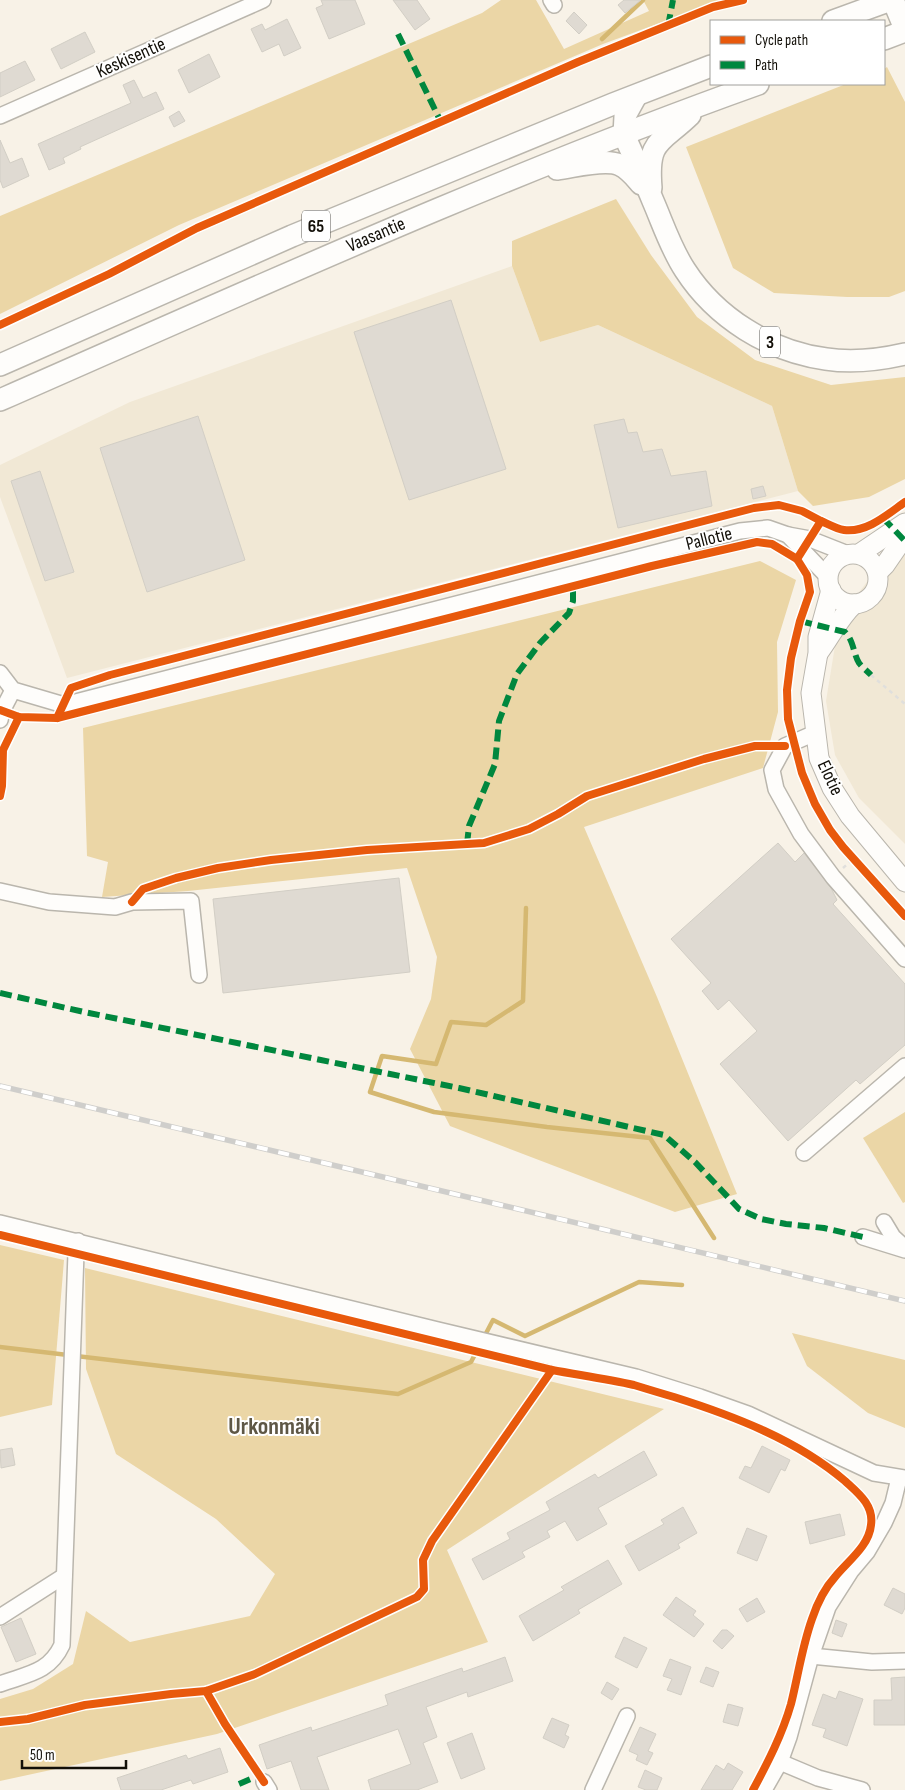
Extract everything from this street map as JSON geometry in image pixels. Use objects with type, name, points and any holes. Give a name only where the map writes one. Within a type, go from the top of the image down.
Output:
[{"type":"highway","points":[[836,20],[892,0],[905,30],[885,39]]},
{"type":"highway","name":"Vaasantie","points":[[0,365],[292,236],[710,66]]},
{"type":"highway","name":"Vaasantie","points":[[0,400],[313,262],[523,174],[755,85]]},
{"type":"highway","points":[[636,96],[625,116],[624,135],[652,198]]},
{"type":"highway","name":"3","points":[[702,104],[655,146],[650,167],[652,198],[672,248],[700,290],[734,322],[754,334],[785,348],[826,359],[872,360],[905,354]]},
{"type":"highway","name":"65","points":[[523,174],[611,162],[630,172],[652,198]]},
{"type":"main road","points":[[853,554],[869,559],[875,565],[879,580],[872,595],[866,601],[854,604],[841,601],[834,596],[829,583],[833,563],[839,558],[853,554],[905,523]]},
{"type":"main road","points":[[878,572],[905,536]]},
{"type":"main road","name":"Elotie","points":[[829,583],[820,626],[812,693],[819,758],[832,788],[862,832],[905,882]]},
{"type":"main road","name":"Elotie","points":[[818,653],[828,641],[843,613],[854,604]]},
{"type":"street","name":"Keskisentie","points":[[0,116],[263,0]]},
{"type":"street","name":"Pallotie","points":[[12,690],[64,705],[740,531],[768,528],[788,536],[810,539],[853,554]]},
{"type":"street","name":"Pallotie","points":[[788,536],[829,583]]},
{"type":"street","points":[[0,673],[12,690],[0,720]]},
{"type":"street","points":[[815,733],[785,746],[772,770],[776,789],[801,834],[849,897],[905,959]]},
{"type":"street","points":[[0,891],[49,902],[115,907],[132,902],[191,901],[199,975]]},
{"type":"street","points":[[804,1153],[905,1066]]},
{"type":"street","points":[[884,1222],[893,1237],[905,1249]]},
{"type":"street","points":[[0,1223],[636,1377],[748,1414],[849,1462],[874,1472],[902,1478],[884,1523],[867,1552],[851,1571],[828,1607],[811,1656],[790,1737],[780,1762],[764,1790]]},
{"type":"street","points":[[863,1237],[905,1249]]},
{"type":"street","points":[[0,1684],[43,1669],[56,1658],[62,1645],[76,1253],[78,1241]]},
{"type":"street","points":[[0,1617],[64,1576]]},
{"type":"street","points":[[811,1656],[872,1662],[905,1661]]},
{"type":"street","points":[[593,1790],[628,1716]]},
{"type":"street","points":[[780,1762],[818,1778],[862,1790]]},
{"type":"path","points":[[871,675],[905,704]]},
{"type":"path","points":[[848,853],[859,866]]},
{"type":"path","points":[[878,886],[890,899]]},
{"type":"shaded area","points":[[501,0],[536,0],[564,49],[649,11],[643,0],[722,0],[603,44],[179,225],[0,314],[0,216],[482,13]]},
{"type":"shaded area","points":[[887,67],[905,102],[905,291],[889,297],[774,293],[733,268],[686,147],[843,85],[885,85],[885,68]]},
{"type":"shaded area","points":[[616,199],[651,255],[697,317],[755,360],[831,385],[905,377],[905,479],[869,497],[813,506],[798,491],[772,406],[598,325],[540,342],[512,266],[512,241]]},
{"type":"shaded area","points":[[512,266],[540,342],[598,325],[772,406],[798,491],[67,678],[0,497],[0,465],[130,402]]},
{"type":"shaded area","points":[[905,545],[905,844],[859,798],[835,755],[826,701],[835,646],[848,607],[873,574]]},
{"type":"shaded area","points":[[760,561],[796,580],[777,642],[778,712],[763,768],[584,827],[657,997],[737,1194],[675,1212],[450,1126],[410,1049],[431,999],[437,957],[407,868],[188,891],[102,897],[108,862],[87,856],[83,728]]},
{"type":"shaded area","points":[[905,1112],[905,1202],[903,1203],[863,1138]]},
{"type":"shaded area","points":[[0,1245],[64,1260],[52,1405],[0,1417]]},
{"type":"shaded area","points":[[85,1268],[664,1409],[447,1550],[488,1642],[217,1734],[0,1781],[0,1699],[33,1689],[73,1664],[86,1611],[130,1642],[250,1616],[275,1574],[216,1519],[116,1454],[86,1369]]},
{"type":"shaded area","points":[[792,1333],[905,1360],[905,1428],[868,1413],[807,1366]]},
{"type":"building","points":[[321,0],[355,0],[365,24],[329,39],[316,8],[323,5]]},
{"type":"building","points":[[393,0],[417,0],[430,19],[415,30]]},
{"type":"building","points":[[624,0],[641,0],[625,13],[618,5]]},
{"type":"building","points":[[574,12],[587,25],[579,34],[566,21]]},
{"type":"building","points":[[287,19],[301,48],[284,56],[279,44],[262,52],[251,29],[262,24],[265,30]]},
{"type":"building","points":[[85,32],[95,52],[61,69],[51,49]]},
{"type":"building","points":[[209,54],[220,77],[189,93],[178,70]]},
{"type":"building","points":[[25,61],[35,80],[0,97],[0,73]]},
{"type":"building","points":[[134,80],[143,98],[156,92],[164,109],[80,147],[81,149],[63,158],[65,163],[49,170],[38,144],[131,103],[123,85]]},
{"type":"building","points":[[179,111],[185,121],[174,127],[169,117]]},
{"type":"building","points":[[0,140],[10,163],[22,158],[29,176],[3,188],[0,180]]},
{"type":"building","points":[[451,300],[506,469],[409,500],[354,332]]},
{"type":"building","points":[[198,416],[245,560],[147,592],[100,448]]},
{"type":"building","points":[[624,419],[628,433],[637,432],[643,452],[662,449],[671,476],[706,471],[712,506],[618,528],[594,425]]},
{"type":"building","points":[[40,471],[74,572],[45,581],[11,481]]},
{"type":"building","points":[[763,486],[766,496],[753,499],[751,489]]},
{"type":"building","points":[[778,843],[795,862],[804,853],[831,888],[837,900],[833,904],[905,984],[905,1045],[860,1084],[856,1080],[788,1141],[720,1064],[757,1031],[729,1000],[718,1010],[702,991],[711,983],[671,939]]},
{"type":"building","points":[[399,878],[410,972],[223,993],[213,899]]},
{"type":"building","points":[[762,1446],[790,1460],[785,1471],[781,1469],[769,1493],[739,1478],[745,1466],[751,1468]]},
{"type":"building","points":[[12,1448],[15,1465],[1,1468],[0,1450]]},
{"type":"building","points":[[644,1451],[657,1475],[598,1508],[607,1524],[577,1541],[565,1521],[547,1531],[550,1537],[522,1552],[525,1557],[483,1580],[472,1559],[510,1539],[507,1533],[550,1510],[546,1502],[595,1474],[598,1478]]},
{"type":"building","points":[[683,1507],[697,1533],[678,1544],[680,1548],[639,1571],[625,1546],[664,1524],[661,1520]]},
{"type":"building","points":[[840,1514],[845,1535],[810,1544],[805,1522]]},
{"type":"building","points":[[747,1528],[767,1536],[757,1561],[737,1553]]},
{"type":"building","points":[[608,1560],[622,1584],[578,1610],[580,1613],[533,1641],[519,1616],[564,1590],[561,1587]]},
{"type":"building","points":[[893,1588],[905,1594],[905,1608],[902,1614],[884,1605]]},
{"type":"building","points":[[676,1597],[696,1611],[693,1615],[704,1624],[694,1637],[663,1615]]},
{"type":"building","points":[[757,1598],[765,1612],[747,1622],[739,1609]]},
{"type":"building","points":[[21,1618],[36,1654],[16,1662],[1,1627]]},
{"type":"building","points":[[836,1620],[847,1624],[842,1637],[832,1633]]},
{"type":"building","points":[[722,1630],[727,1630],[734,1636],[722,1649],[713,1641]]},
{"type":"building","points":[[624,1637],[647,1648],[637,1668],[615,1657]]},
{"type":"building","points":[[505,1657],[513,1681],[468,1697],[467,1692],[426,1707],[437,1737],[423,1743],[438,1782],[417,1790],[371,1790],[368,1780],[411,1764],[398,1729],[317,1757],[329,1790],[301,1790],[291,1761],[267,1769],[259,1745],[311,1727],[312,1731],[388,1705],[385,1695],[462,1668],[463,1672]]},
{"type":"building","points":[[670,1659],[691,1667],[681,1695],[667,1690],[672,1679],[663,1676]]},
{"type":"building","points":[[706,1667],[719,1672],[713,1687],[700,1682]]},
{"type":"building","points":[[905,1677],[905,1725],[874,1725],[874,1700],[892,1700],[891,1678]]},
{"type":"building","points":[[607,1682],[619,1689],[612,1700],[601,1693]]},
{"type":"building","points":[[839,1691],[863,1699],[847,1746],[823,1737],[826,1729],[812,1725],[823,1694],[836,1699]]},
{"type":"building","points":[[728,1704],[743,1708],[738,1726],[723,1722]]},
{"type":"building","points":[[552,1718],[569,1725],[565,1735],[569,1737],[564,1748],[543,1738]]},
{"type":"building","points":[[640,1727],[656,1734],[648,1751],[653,1753],[647,1765],[636,1760],[638,1755],[629,1751]]},
{"type":"building","points":[[472,1733],[485,1769],[461,1779],[447,1743]]},
{"type":"building","points":[[220,1748],[228,1772],[193,1784],[191,1780],[161,1790],[121,1790],[117,1778],[186,1755],[188,1759]]},
{"type":"building","points":[[728,1763],[743,1772],[732,1790],[701,1790],[716,1765],[724,1770]]},
{"type":"building","points":[[645,1770],[662,1778],[657,1790],[646,1790],[638,1787]]},
{"type":"waterway","points":[[602,39],[643,0]]},
{"type":"waterway","points":[[526,908],[523,1001],[486,1025],[451,1022],[436,1064],[382,1056],[370,1092],[434,1112],[650,1138],[714,1238]]},
{"type":"waterway","points":[[0,1347],[398,1394],[471,1362],[493,1320],[525,1336],[639,1282],[682,1285]]},
{"type":"railway","points":[[0,1086],[905,1301]]},
{"type":"marked path","points":[[668,26],[673,0]]},
{"type":"marked path","points":[[398,34],[441,122]]},
{"type":"marked path","points":[[883,518],[905,541]]},
{"type":"marked path","points":[[467,844],[469,826],[495,764],[499,721],[517,674],[540,643],[569,613],[573,601],[573,586]]},
{"type":"marked path","points":[[800,621],[845,632],[850,639],[859,663],[871,675]]},
{"type":"marked path","points":[[0,993],[84,1012],[459,1088],[664,1135],[695,1162],[739,1209],[761,1219],[824,1228],[863,1237]]},
{"type":"marked path","points":[[239,1784],[260,1775]]},
{"type":"cycle path","points":[[0,325],[109,274],[197,228],[578,62],[713,7],[743,0]]},
{"type":"cycle path","points":[[905,502],[877,522],[861,529],[844,530],[821,521],[797,559],[807,575],[810,592],[800,621],[791,658],[787,690],[788,719],[802,773],[815,804],[830,830],[843,847],[905,916]]},
{"type":"cycle path","points":[[57,718],[71,688],[110,675],[754,508],[779,505],[802,511],[821,521]]},
{"type":"cycle path","points":[[0,710],[19,717],[57,718],[652,566],[757,542],[772,544],[797,559]]},
{"type":"cycle path","points":[[0,796],[3,750],[19,717]]},
{"type":"cycle path","points":[[132,902],[143,889],[176,878],[218,868],[271,860],[367,850],[484,843],[529,829],[587,796],[704,759],[755,746],[785,746]]},
{"type":"cycle path","points":[[0,1235],[552,1370],[634,1385],[697,1404],[742,1421],[786,1441],[826,1466],[855,1490],[868,1505],[871,1525],[862,1546],[831,1582],[819,1602],[805,1640],[791,1704],[783,1727],[753,1790]]},
{"type":"cycle path","points":[[0,1722],[28,1719],[85,1705],[206,1691],[255,1674],[417,1597],[424,1589],[423,1560],[432,1541],[552,1370]]},
{"type":"cycle path","points":[[206,1691],[225,1724],[264,1782]]},
{"type":"district","name":"Urkonmäki","points":[[274,1426]]}]
